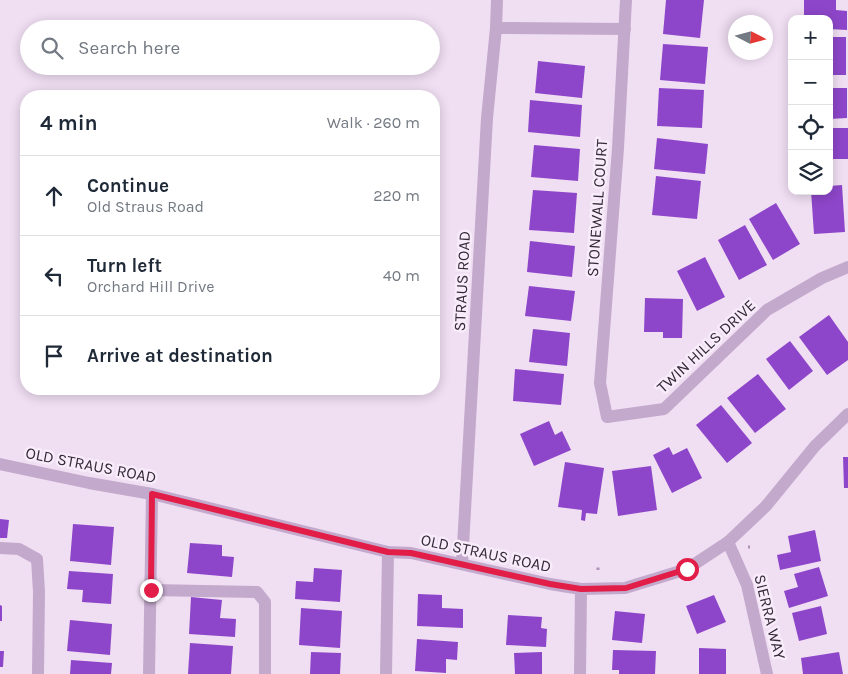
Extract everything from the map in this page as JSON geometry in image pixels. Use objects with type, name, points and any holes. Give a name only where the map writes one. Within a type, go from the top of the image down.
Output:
[{"type":"street","name":"STRAUS ROAD","points":[[462,564],[487,118],[497,0]]},
{"type":"street","name":"STONEWALL COURT","points":[[607,417],[600,383],[618,148],[626,0]]},
{"type":"street","points":[[496,28],[625,29]]},
{"type":"street","name":"TWIN HILLS DRIVE","points":[[607,417],[664,409],[767,310],[822,278],[848,267]]},
{"type":"street","name":"OLD STRAUS ROAD","points":[[0,464],[152,494],[388,552],[411,553],[550,584],[581,589],[626,588],[687,569],[728,542],[766,506],[815,446],[848,414]]},
{"type":"street","points":[[149,674],[152,494]]},
{"type":"street","name":"SIERRA WAY","points":[[728,542],[747,585],[767,674]]},
{"type":"street","points":[[0,548],[19,549],[37,559],[39,592],[38,674]]},
{"type":"street","points":[[386,674],[388,552]]},
{"type":"street","points":[[580,674],[581,589]]},
{"type":"street","points":[[151,590],[257,592],[265,602],[265,674]]},
{"type":"building","points":[[666,0],[704,0],[700,38],[663,34]]},
{"type":"building","points":[[804,0],[836,0],[836,10],[847,11],[847,30],[833,29],[833,15],[804,15]]},
{"type":"building","points":[[833,37],[846,37],[846,75],[833,75]]},
{"type":"building","points":[[663,44],[708,47],[705,84],[660,80]]},
{"type":"building","points":[[538,61],[585,66],[582,98],[535,93]]},
{"type":"building","points":[[659,88],[704,90],[702,128],[657,126]]},
{"type":"building","points":[[833,88],[847,88],[847,118],[833,119]]},
{"type":"building","points":[[530,100],[582,105],[580,137],[528,132]]},
{"type":"building","points":[[833,128],[848,128],[848,159],[833,159]]},
{"type":"building","points":[[657,138],[708,144],[705,174],[654,169]]},
{"type":"building","points":[[534,145],[580,149],[578,181],[531,177]]},
{"type":"building","points":[[656,176],[701,181],[697,219],[652,215]]},
{"type":"building","points":[[842,185],[845,232],[814,234],[811,195],[833,195],[833,186]]},
{"type":"building","points":[[533,190],[577,193],[574,233],[529,230]]},
{"type":"building","points":[[776,203],[800,244],[773,260],[749,219]]},
{"type":"building","points":[[745,225],[767,265],[739,280],[718,240]]},
{"type":"building","points":[[530,241],[575,246],[572,277],[527,272]]},
{"type":"building","points":[[705,257],[725,297],[697,311],[677,271]]},
{"type":"building","points":[[529,286],[575,291],[571,321],[525,316]]},
{"type":"building","points":[[645,298],[683,299],[682,338],[663,338],[663,332],[644,332]]},
{"type":"building","points":[[829,315],[848,342],[848,360],[827,375],[799,337]]},
{"type":"building","points":[[533,329],[570,333],[567,366],[529,362]]},
{"type":"building","points":[[790,341],[813,371],[789,390],[766,359]]},
{"type":"building","points":[[515,369],[564,374],[561,405],[513,401]]},
{"type":"building","points":[[758,374],[786,409],[755,433],[727,398]]},
{"type":"building","points":[[721,405],[752,443],[727,463],[696,425]]},
{"type":"building","points":[[549,421],[555,435],[562,431],[571,450],[534,466],[520,434]]},
{"type":"building","points":[[669,447],[673,455],[687,448],[702,478],[672,493],[653,455]]},
{"type":"building","points":[[843,457],[848,457],[848,488],[844,488]]},
{"type":"building","points":[[565,462],[604,468],[597,514],[586,513],[585,521],[581,520],[582,510],[558,507]]},
{"type":"building","points":[[651,466],[657,510],[618,516],[612,471]]},
{"type":"building","points":[[0,519],[9,520],[7,538],[0,538]]},
{"type":"building","points":[[73,524],[114,527],[111,565],[70,561]]},
{"type":"building","points":[[815,530],[821,561],[780,570],[777,555],[791,552],[788,536]]},
{"type":"building","points":[[190,543],[222,545],[222,556],[234,557],[232,577],[187,573]]},
{"type":"building","points":[[819,567],[828,596],[789,608],[784,591],[798,587],[794,574]]},
{"type":"building","points":[[314,568],[342,570],[340,602],[295,599],[296,581],[313,582]]},
{"type":"building","points":[[69,571],[113,574],[111,604],[82,602],[83,590],[67,589]]},
{"type":"building","points":[[418,594],[442,595],[442,608],[463,609],[463,628],[417,626]]},
{"type":"building","points":[[714,595],[726,622],[697,634],[686,606]]},
{"type":"building","points":[[191,597],[222,600],[220,618],[236,619],[235,637],[189,634]]},
{"type":"building","points":[[0,605],[2,606],[2,621],[0,621]]},
{"type":"building","points":[[821,606],[827,634],[799,641],[792,613]]},
{"type":"building","points":[[301,608],[342,611],[340,648],[299,645]]},
{"type":"building","points":[[615,611],[645,614],[642,643],[612,640]]},
{"type":"building","points":[[508,615],[542,617],[541,628],[547,629],[546,647],[506,645]]},
{"type":"building","points":[[70,620],[112,624],[110,655],[67,651]]},
{"type":"building","points":[[417,639],[458,642],[457,660],[446,659],[446,673],[415,671]]},
{"type":"building","points":[[190,643],[233,646],[231,674],[188,674]]},
{"type":"building","points":[[699,648],[726,649],[726,674],[699,674]]},
{"type":"building","points":[[613,650],[656,651],[655,674],[619,674],[619,670],[612,670]]},
{"type":"building","points":[[0,651],[4,651],[3,667],[0,667]]},
{"type":"building","points":[[311,652],[341,653],[340,674],[310,674]]},
{"type":"building","points":[[542,652],[542,674],[515,674],[514,653]]},
{"type":"building","points":[[839,652],[843,674],[803,674],[801,658]]},
{"type":"building","points":[[71,660],[112,663],[111,674],[70,674]]},
{"type":"route","points":[[151,590],[152,494],[388,552],[411,553],[550,584],[581,589],[626,588],[687,569]]}]
